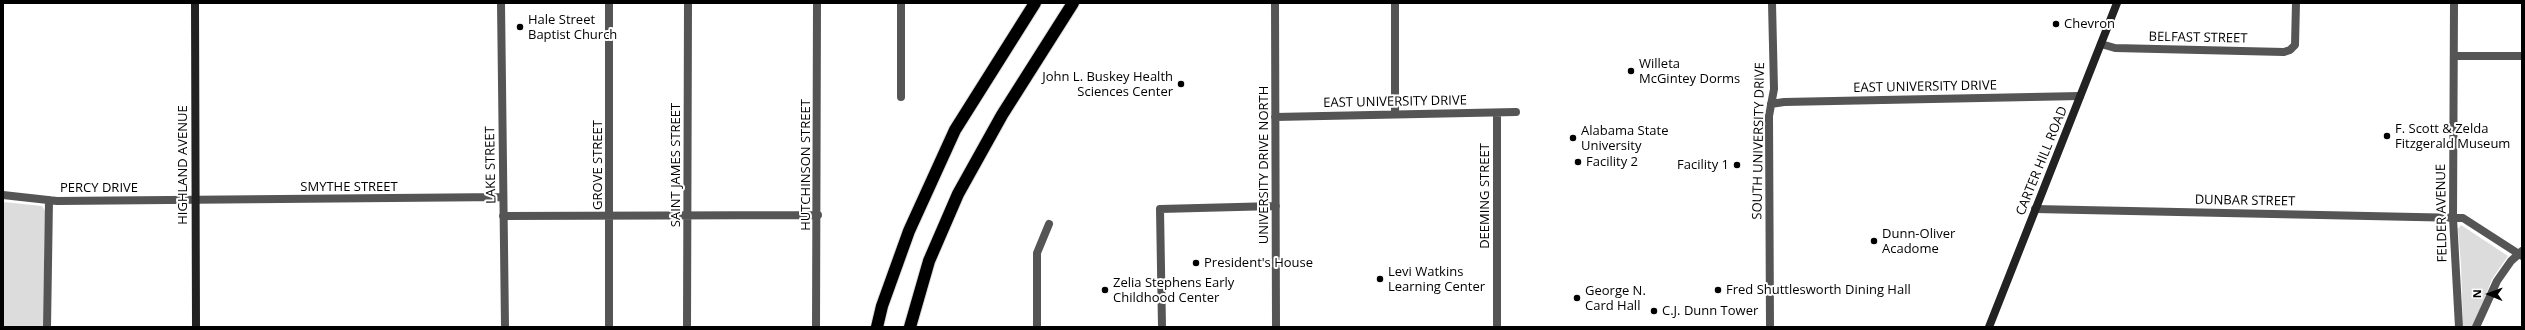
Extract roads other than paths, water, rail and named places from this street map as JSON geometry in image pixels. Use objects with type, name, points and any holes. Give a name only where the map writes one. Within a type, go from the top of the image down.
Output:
[{"type":"highway","points":[[877,327],[882,306],[909,231],[955,130],[1035,3]]},
{"type":"highway","points":[[910,327],[929,261],[958,194],[1002,114],[1073,3]]},
{"type":"main road","name":"HIGHLAND AVENUE","points":[[195,3],[196,327]]},
{"type":"main road","name":"CARTER HILL ROAD","points":[[1989,327],[2117,3]]},
{"type":"street","name":"LAKE STREET","points":[[501,3],[505,327]]},
{"type":"street","name":"GROVE STREET","points":[[609,3],[609,327]]},
{"type":"street","name":"SAINT JAMES STREET","points":[[687,327],[689,214],[688,3]]},
{"type":"street","name":"HUTCHINSON STREET","points":[[816,327],[818,215],[817,3]]},
{"type":"street","points":[[901,3],[901,96]]},
{"type":"street","name":"UNIVERSITY DRIVE NORTH","points":[[1275,3],[1276,327]]},
{"type":"street","points":[[1395,3],[1395,114]]},
{"type":"street","name":"SOUTH UNIVERSITY DRIVE","points":[[1770,327],[1771,104],[1774,89],[1772,3]]},
{"type":"street","name":"BELFAST STREET","points":[[2101,44],[2115,48],[2284,52],[2293,48],[2296,40],[2296,3]]},
{"type":"street","name":"FELDER AVENUE","points":[[2454,3],[2453,218],[2459,327]]},
{"type":"street","points":[[2454,56],[2522,56]]},
{"type":"street","name":"EAST UNIVERSITY DRIVE","points":[[1771,104],[1784,102],[2080,96]]},
{"type":"street","name":"EAST UNIVERSITY DRIVE","points":[[1275,117],[1516,112]]},
{"type":"street","name":"DEEMING STREET","points":[[1497,113],[1497,327]]},
{"type":"street","name":"PERCY DRIVE","points":[[3,195],[49,200],[195,200]]},
{"type":"street","name":"SMYTHE STREET","points":[[195,200],[503,197]]},
{"type":"street","points":[[47,327],[49,200]]},
{"type":"street","points":[[1162,327],[1160,209],[1276,206]]},
{"type":"street","name":"DUNBAR STREET","points":[[2035,209],[2463,218],[2521,253]]},
{"type":"street","points":[[503,216],[610,214],[818,215]]},
{"type":"street","points":[[1037,327],[1037,252],[1049,224]]},
{"type":"street","points":[[2476,327],[2497,281],[2511,261],[2521,253]]},
{"type":"place","name":"Chevron","points":[[2056,24]]},
{"type":"place","name":"Hale Street Baptist Church","points":[[520,27]]},
{"type":"place","name":"Willeta McGintey Dorms","points":[[1631,71]]},
{"type":"place","name":"John L. Buskey Health Sciences Center","points":[[1181,84]]},
{"type":"place","name":"F. Scott & Zelda Fitzgerald Museum","points":[[2387,136]]},
{"type":"place","name":"Alabama State University","points":[[1573,138]]},
{"type":"place","name":"Facility 2","points":[[1578,162]]},
{"type":"place","name":"Facility 1","points":[[1737,165]]},
{"type":"place","name":"Dunn-Oliver Acadome","points":[[1874,241]]},
{"type":"place","name":"President's House","points":[[1196,263]]},
{"type":"place","name":"Levi Watkins Learning Center","points":[[1380,279]]},
{"type":"place","name":"Zelia Stephens Early Childhood Center","points":[[1105,290]]},
{"type":"place","name":"Fred Shuttlesworth Dining Hall","points":[[1718,290]]},
{"type":"place","name":"George N. Card Hall","points":[[1577,298]]},
{"type":"place","name":"C.J. Dunn Tower","points":[[1654,311]]}]
